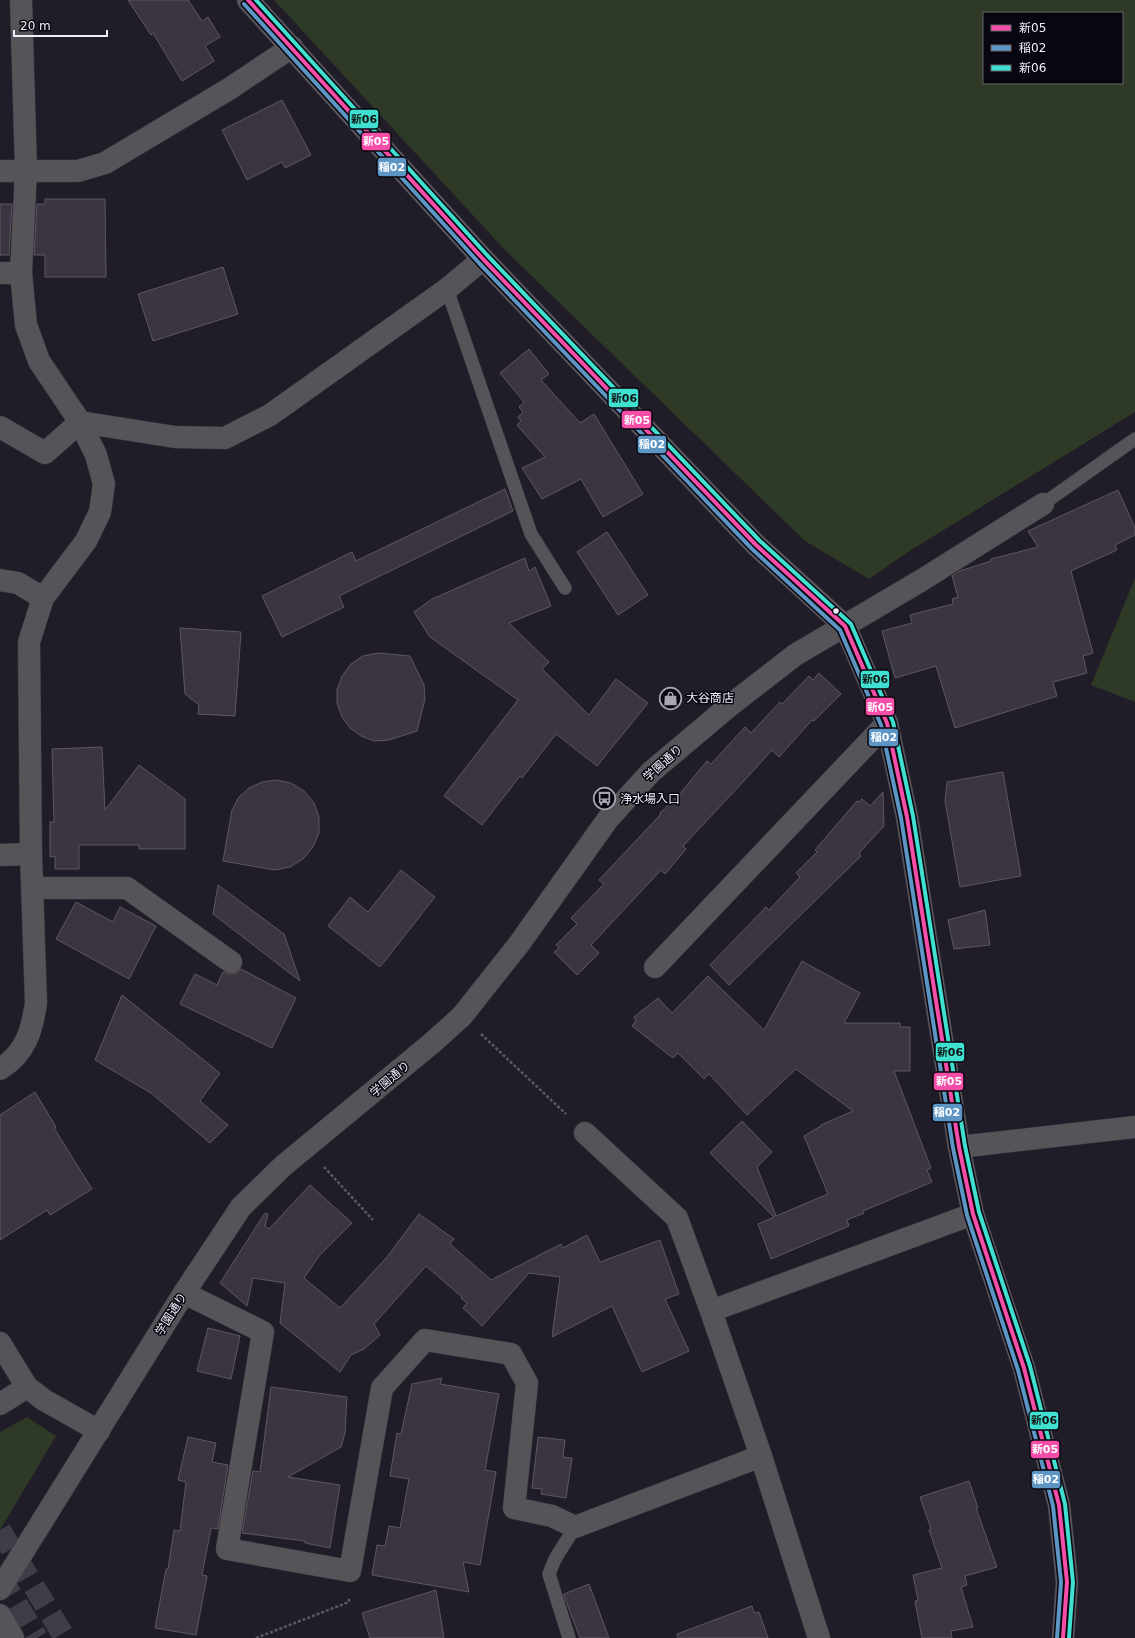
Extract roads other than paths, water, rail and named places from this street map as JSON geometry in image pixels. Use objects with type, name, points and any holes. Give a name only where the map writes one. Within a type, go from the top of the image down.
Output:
[{"type":"street","points":[[0,1069],[8,1064],[23,1047],[33,1027],[36,1002],[28,642],[44,598],[86,541],[100,512],[104,484],[96,455],[80,422],[39,360],[26,325],[10,273],[26,170],[21,0]]},
{"type":"street","points":[[248,0],[483,259],[756,545],[845,626],[887,723],[907,818],[959,1147],[972,1214],[1024,1368],[1060,1505],[1067,1582],[1063,1638]]},
{"type":"street","points":[[0,171],[78,171],[105,163],[229,89],[292,47]]},
{"type":"street","points":[[80,422],[175,437],[225,438],[270,415],[447,289],[483,259]]},
{"type":"street","points":[[0,427],[45,453],[80,422]]},
{"type":"street","name":"学園通り","points":[[0,1589],[184,1293],[241,1207],[284,1166],[432,1043],[462,1016],[519,944],[608,819],[651,772],[728,707],[795,655],[845,626],[1042,504]]},
{"type":"street","points":[[0,580],[18,583],[44,598]]},
{"type":"street","points":[[655,967],[887,723]]},
{"type":"street","points":[[0,855],[32,854]]},
{"type":"street","points":[[33,888],[127,888],[231,962]]},
{"type":"street","points":[[959,1147],[1135,1127]]},
{"type":"street","points":[[585,1133],[677,1218],[711,1311],[819,1638]]},
{"type":"street","points":[[711,1311],[972,1214]]},
{"type":"street","points":[[184,1293],[263,1332],[227,1549],[350,1571],[382,1388],[425,1340],[511,1354],[527,1383],[514,1508],[552,1516],[575,1527],[760,1456]]},
{"type":"street","points":[[0,1343],[27,1387],[44,1400],[99,1431]]},
{"type":"street","points":[[0,1404],[27,1387]]},
{"type":"street","points":[[0,1616],[13,1638]]},
{"type":"lane","points":[[447,289],[531,534],[565,588]]},
{"type":"lane","points":[[1042,504],[1135,439]]},
{"type":"lane","points":[[569,1638],[549,1574],[555,1559],[575,1527]]},
{"type":"tunnel","points":[[0,1530],[65,1638]]},
{"type":"tunnel","points":[[0,1576],[37,1638]]},
{"type":"place","name":"大谷商店","points":[[670,698]]},
{"type":"place","name":"浄水場入口","points":[[605,799]]}]
